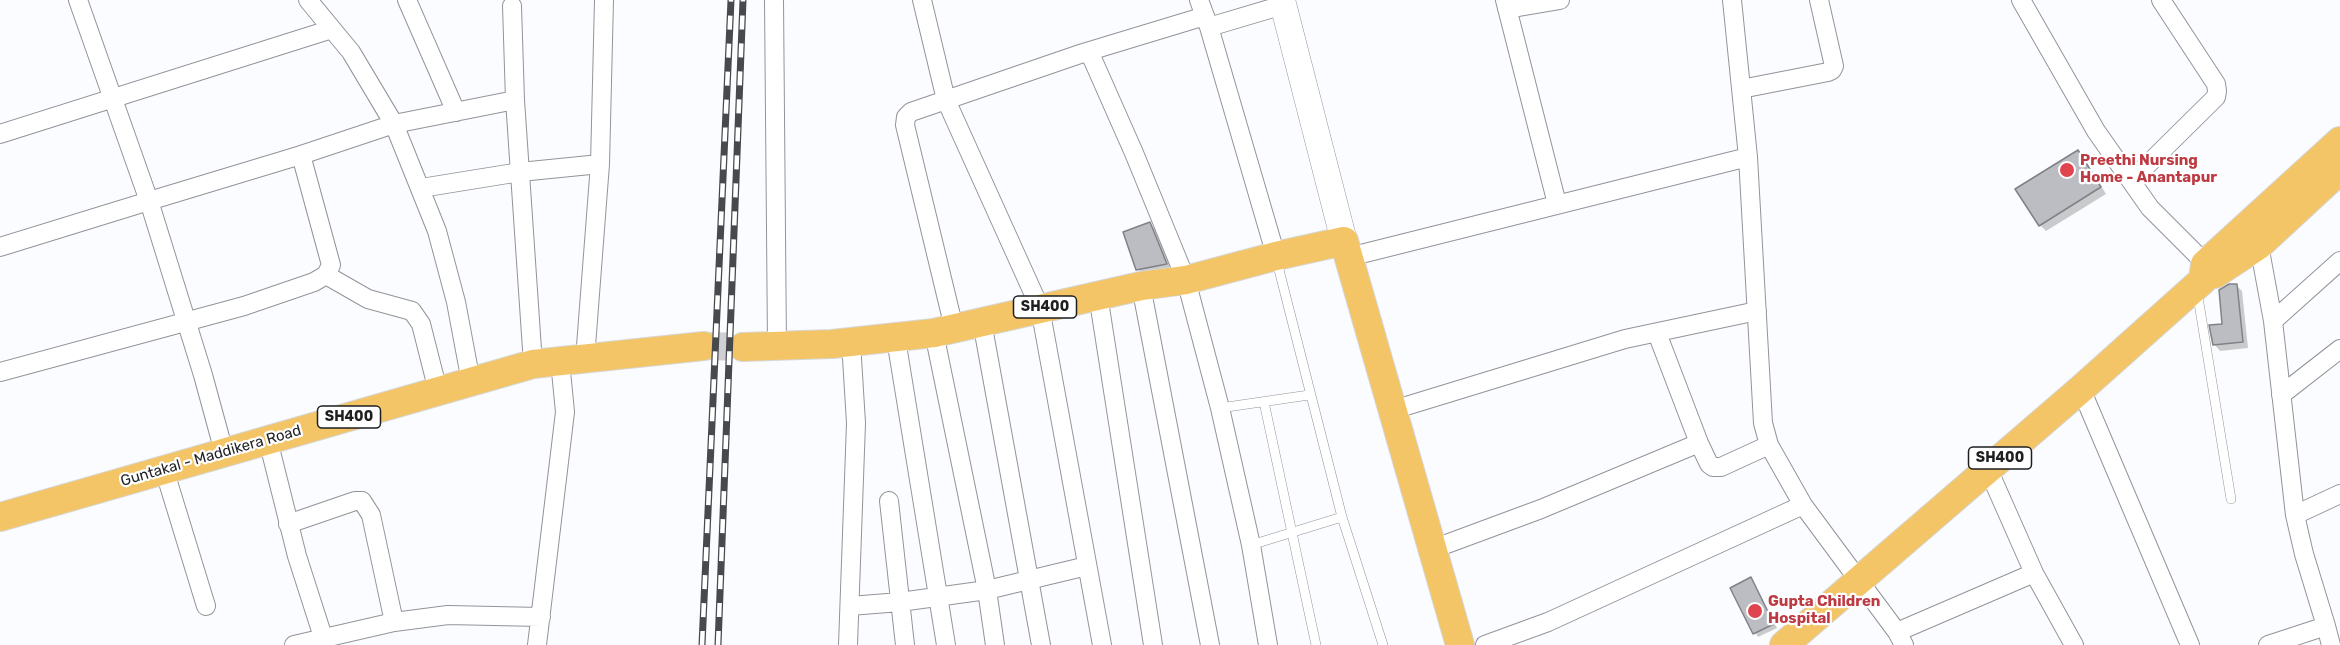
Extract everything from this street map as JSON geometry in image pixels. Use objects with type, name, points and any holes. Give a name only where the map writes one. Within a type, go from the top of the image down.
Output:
[{"type":"main road","name":"SH400","points":[[1784,645],[2081,389],[2205,276],[2340,141]]},
{"type":"main road","name":"SH400","points":[[2205,276],[2259,245],[2340,170]]},
{"type":"main road","name":"SH400","points":[[743,347],[896,339],[944,331],[1141,286],[1186,280],[1276,256],[1347,249]]},
{"type":"main road","points":[[1347,249],[1460,645]]},
{"type":"main road","name":"Guntakal - Maddikera Road","points":[[0,517],[533,364],[704,346]]},
{"type":"street","points":[[78,0],[149,201],[187,321],[224,452]]},
{"type":"street","points":[[308,0],[351,52],[394,124],[437,231],[456,302],[471,382]]},
{"type":"street","points":[[407,0],[456,112]]},
{"type":"street","points":[[537,645],[565,412],[600,164],[604,0]]},
{"type":"street","points":[[774,0],[777,346]]},
{"type":"street","points":[[922,0],[946,100],[1040,308],[1102,645]]},
{"type":"street","points":[[1557,204],[1506,4],[1560,0]]},
{"type":"street","points":[[1732,0],[1748,157],[1763,423],[1768,445],[1803,505],[1901,639],[2034,573]]},
{"type":"street","points":[[1741,89],[1832,70],[1834,66],[1819,0]]},
{"type":"street","points":[[2021,0],[2096,131],[2150,208],[2205,276]]},
{"type":"street","points":[[2131,181],[2216,97],[2217,92],[2216,84],[2161,0]]},
{"type":"street","points":[[995,645],[944,331],[905,125],[906,117],[911,112],[1204,14],[1282,3],[1347,249],[1557,204],[1748,157]]},
{"type":"street","points":[[512,6],[515,100],[533,364]]},
{"type":"street","points":[[1204,14],[1276,256]]},
{"type":"street","points":[[0,134],[332,29]]},
{"type":"street","points":[[1083,53],[1092,58],[1186,280],[1220,408],[1251,545],[1268,645]]},
{"type":"street","points":[[0,248],[301,156],[394,124],[515,100]]},
{"type":"street","points":[[0,372],[264,299],[314,282],[326,275],[331,265],[301,156]]},
{"type":"street","points":[[421,188],[520,172],[600,164]]},
{"type":"street","points":[[2259,245],[2273,321],[2295,515],[2331,645]]},
{"type":"street","points":[[2273,321],[2340,261]]},
{"type":"street","points":[[326,275],[368,298],[412,311],[421,324],[438,391]]},
{"type":"street","points":[[1141,286],[1210,645]]},
{"type":"street","points":[[1098,295],[1153,645]]},
{"type":"street","points":[[1393,410],[1625,339],[1757,311]]},
{"type":"street","points":[[982,322],[1041,645]]},
{"type":"street","points":[[1657,333],[1699,443],[1713,467],[1720,467],[1768,445]]},
{"type":"street","points":[[896,339],[946,645]]},
{"type":"street","points":[[848,645],[856,423],[851,342]]},
{"type":"street","points":[[2281,396],[2340,349]]},
{"type":"street","points":[[2081,389],[2190,645]]},
{"type":"street","points":[[268,440],[288,524],[323,637]]},
{"type":"street","points":[[1433,549],[1541,509],[1699,443]]},
{"type":"street","points":[[164,469],[206,606]]},
{"type":"street","points":[[1988,469],[2034,573],[2074,645]]},
{"type":"street","points":[[2295,515],[2340,494]]},
{"type":"street","points":[[288,524],[355,501],[362,501],[371,515],[394,622]]},
{"type":"street","points":[[888,501],[905,645]]},
{"type":"street","points":[[1485,645],[1558,618],[1803,505]]},
{"type":"street","points":[[850,606],[900,602],[987,590],[1088,566]]},
{"type":"street","points":[[294,645],[394,622],[448,615],[541,617]]},
{"type":"street","points":[[2268,645],[2326,626]]},
{"type":"lane","points":[[1276,256],[1309,395],[1342,518],[1383,645]]},
{"type":"lane","points":[[2205,276],[2231,499]]},
{"type":"lane","points":[[1220,408],[1309,395]]},
{"type":"lane","points":[[1264,402],[1316,645]]},
{"type":"lane","points":[[1251,545],[1342,518]]},
{"type":"building","points":[[2078,150],[2101,187],[2039,226],[2015,189]]},
{"type":"building","points":[[1150,222],[1167,264],[1136,270],[1123,232]]},
{"type":"building","points":[[2229,284],[2237,284],[2243,342],[2213,345],[2209,325],[2222,324],[2219,290]]},
{"type":"building","points":[[1751,577],[1774,624],[1753,634],[1730,588]]},
{"type":"tunnel","points":[[704,346],[743,347]]},
{"type":"railway","points":[[702,645],[731,0]]},
{"type":"railway","points":[[718,645],[743,0]]},
{"type":"place","name":"Preethi Nursing Home - Anantapur","points":[[2067,170]]},
{"type":"place","name":"Gupta Children Hospital","points":[[1755,611]]}]
